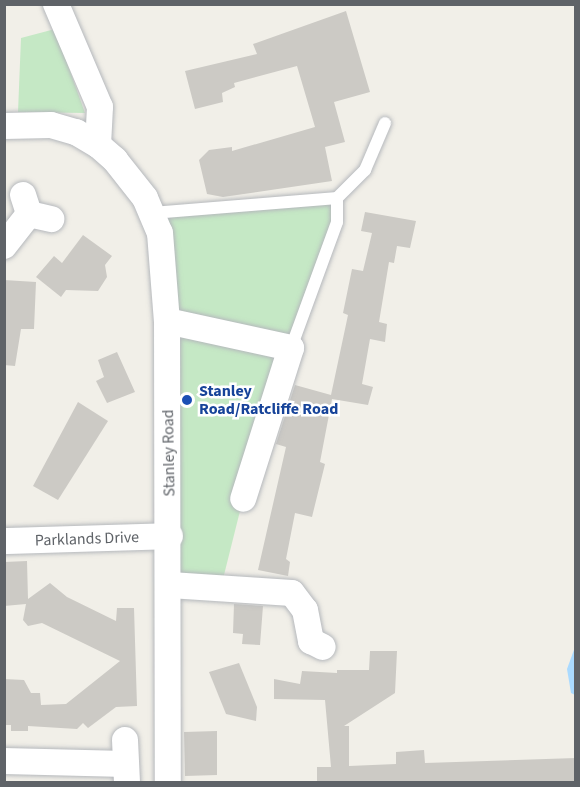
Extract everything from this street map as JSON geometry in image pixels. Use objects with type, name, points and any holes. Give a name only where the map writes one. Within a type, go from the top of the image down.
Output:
[{"type":"street","points":[[56,4],[100,107],[98,145]]},
{"type":"street","name":"Stanley Road","points":[[4,126],[51,125],[76,132],[98,145],[131,178],[152,213],[164,261],[170,536],[165,675],[168,783]]},
{"type":"street","points":[[4,246],[35,209]]},
{"type":"street","points":[[167,321],[291,348],[243,499]]},
{"type":"street","name":"Parklands Drive","points":[[4,541],[170,536]]},
{"type":"street","points":[[170,585],[292,593],[305,610],[311,641],[323,647]]},
{"type":"street","points":[[4,761],[126,762]]},
{"type":"lane","points":[[152,213],[337,198],[365,170],[385,123]]},
{"type":"lane","points":[[291,348],[337,222],[337,198]]},
{"type":"green space","points":[[55,29],[85,113],[18,112],[21,38]]},
{"type":"green space","points":[[337,198],[337,222],[243,499],[221,587],[170,585],[152,213]]},
{"type":"water","points":[[575,647],[576,695],[571,693],[567,669]]},
{"type":"building","points":[[346,11],[370,92],[334,102],[345,142],[325,147],[332,181],[223,197],[207,194],[199,160],[209,150],[232,147],[232,151],[315,127],[297,66],[234,83],[235,87],[222,93],[223,102],[195,109],[185,71],[257,54],[253,44]]},
{"type":"building","points":[[365,212],[416,221],[410,248],[397,246],[394,263],[389,262],[379,322],[387,324],[385,342],[370,339],[362,384],[373,387],[368,405],[332,399],[320,462],[325,464],[312,517],[295,513],[286,559],[290,562],[288,576],[258,570],[286,447],[276,444],[295,385],[331,395],[348,315],[343,313],[352,269],[363,271],[372,233],[361,231]]},
{"type":"building","points":[[83,235],[112,256],[105,265],[107,277],[98,291],[66,290],[61,297],[36,277],[54,256],[62,263]]},
{"type":"building","points":[[4,280],[36,282],[34,329],[21,329],[15,366],[4,365]]},
{"type":"building","points":[[117,352],[135,392],[107,403],[96,381],[104,377],[98,360]]},
{"type":"building","points":[[78,402],[108,421],[58,500],[33,486]]},
{"type":"building","points":[[27,561],[28,599],[50,583],[67,597],[116,621],[117,608],[134,608],[137,706],[116,707],[88,728],[83,723],[77,729],[28,726],[28,731],[11,731],[11,725],[4,725],[4,679],[24,680],[31,693],[40,693],[41,705],[66,704],[120,661],[42,623],[28,626],[23,620],[26,604],[4,606],[4,562]]},
{"type":"building","points":[[234,604],[263,606],[260,645],[242,644],[243,634],[233,633]]},
{"type":"building","points":[[370,651],[397,651],[395,693],[344,726],[349,726],[349,766],[396,764],[396,752],[424,750],[425,763],[576,758],[576,783],[317,783],[317,767],[331,767],[325,700],[274,699],[274,679],[300,684],[302,671],[337,673],[337,670],[369,670]]},
{"type":"building","points":[[239,663],[257,707],[256,721],[226,714],[209,672]]},
{"type":"building","points":[[217,731],[217,775],[185,776],[184,732]]},
{"type":"place","name":"Stanley Road/Ratcliffe Road","points":[[187,400]]}]
